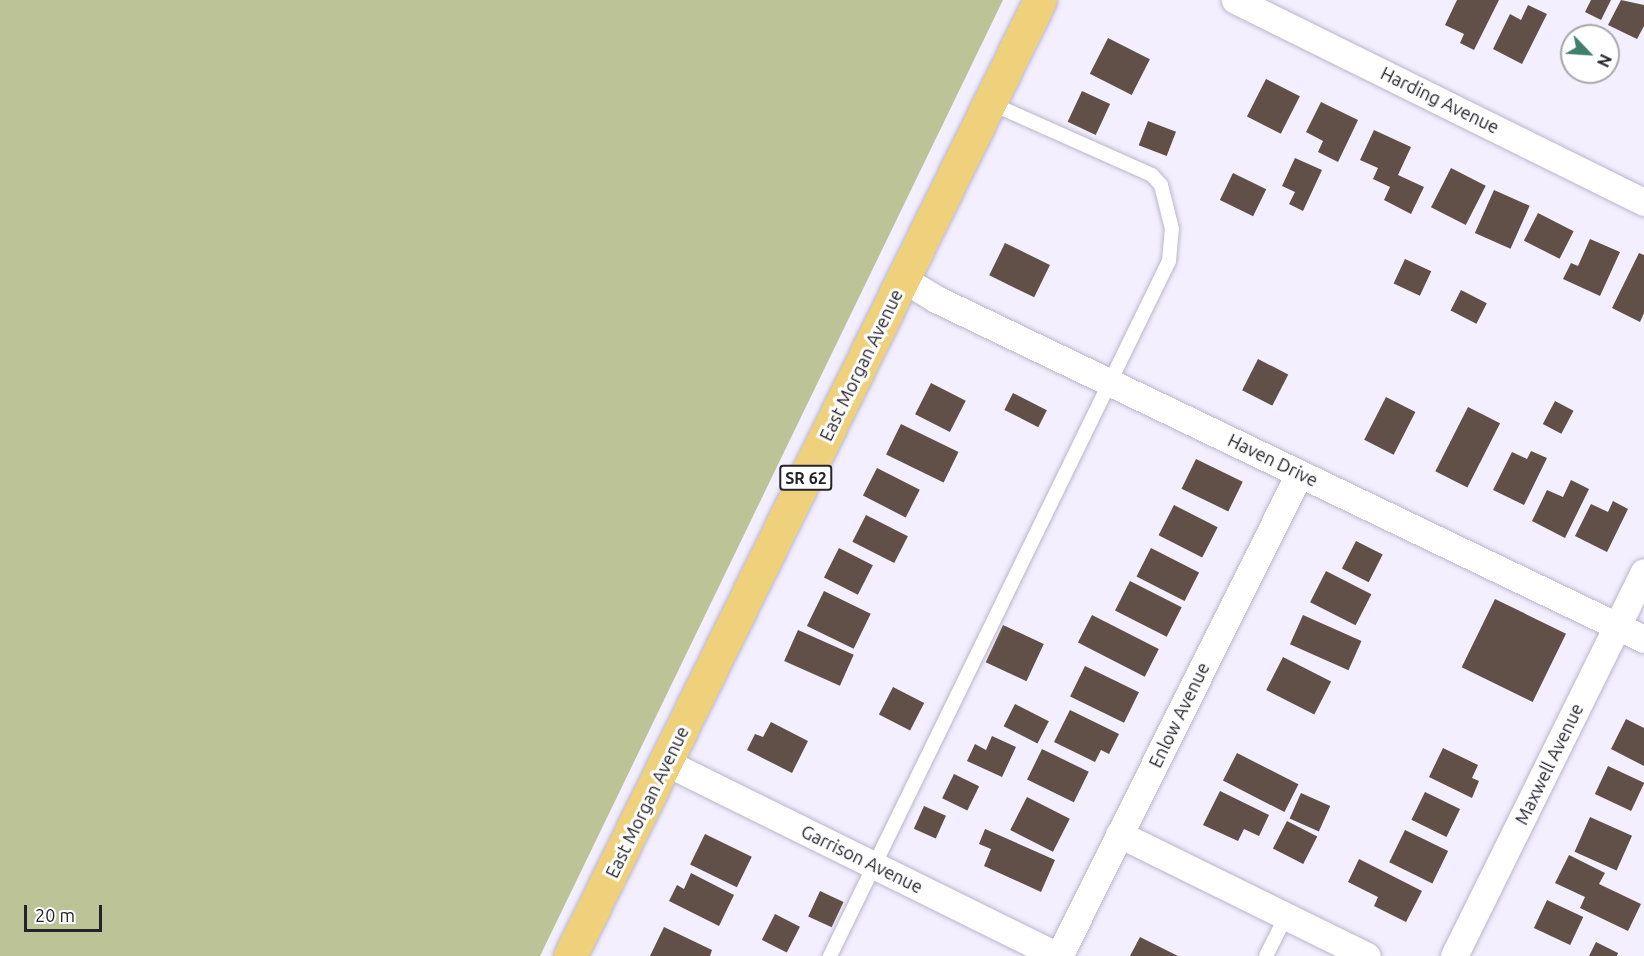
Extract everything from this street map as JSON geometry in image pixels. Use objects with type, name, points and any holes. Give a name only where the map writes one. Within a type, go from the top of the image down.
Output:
[{"type":"main road","name":"East Morgan Avenue","points":[[570,956],[667,763],[1040,0]]},
{"type":"street","name":"Harding Avenue","points":[[1235,0],[1644,202]]},
{"type":"street","name":"Haven Drive","points":[[903,279],[936,299],[1109,380],[1299,474],[1644,639]]},
{"type":"street","name":"Enlow Avenue","points":[[1058,956],[1299,474]]},
{"type":"street","name":"Maxwell Avenue","points":[[1454,956],[1644,572]]},
{"type":"street","name":"Garrison Avenue","points":[[667,763],[1058,956]]},
{"type":"street","points":[[1119,834],[1367,956]]},
{"type":"lane","points":[[830,956],[1109,380],[1153,299],[1168,261],[1172,229],[1161,185],[1152,175],[990,103]]},
{"type":"lane","points":[[1266,956],[1286,916]]},
{"type":"green space","points":[[0,0],[1003,0],[540,956],[0,956]]},
{"type":"building","points":[[1457,0],[1499,0],[1474,50],[1460,43],[1464,34],[1445,25]]},
{"type":"building","points":[[1591,0],[1611,0],[1601,20],[1585,12]]},
{"type":"building","points":[[1621,0],[1644,5],[1644,26],[1637,39],[1620,31],[1620,24],[1609,24]]},
{"type":"building","points":[[1528,5],[1547,14],[1522,64],[1493,49],[1510,14],[1521,20]]},
{"type":"building","points":[[1108,38],[1150,59],[1132,95],[1090,74]]},
{"type":"building","points":[[1266,79],[1300,96],[1281,134],[1247,116]]},
{"type":"building","points":[[1082,91],[1110,104],[1096,135],[1068,122]]},
{"type":"building","points":[[1321,102],[1358,120],[1338,162],[1318,152],[1323,141],[1306,132]]},
{"type":"building","points":[[1148,121],[1176,132],[1167,156],[1139,145]]},
{"type":"building","points":[[1374,130],[1411,147],[1398,175],[1424,187],[1411,214],[1384,200],[1390,187],[1373,179],[1378,168],[1360,160]]},
{"type":"building","points":[[1295,158],[1322,170],[1303,211],[1289,204],[1295,192],[1282,186]]},
{"type":"building","points":[[1451,168],[1486,186],[1466,225],[1431,207]]},
{"type":"building","points":[[1233,173],[1266,189],[1253,216],[1220,200]]},
{"type":"building","points":[[1494,190],[1530,206],[1511,249],[1475,233]]},
{"type":"building","points":[[1538,213],[1574,231],[1560,259],[1524,241]]},
{"type":"building","points":[[1590,239],[1620,252],[1600,296],[1563,279],[1571,263],[1578,266]]},
{"type":"building","points":[[1005,243],[1050,265],[1034,297],[989,275]]},
{"type":"building","points":[[1639,253],[1644,255],[1644,313],[1640,322],[1612,308]]},
{"type":"building","points":[[1405,259],[1431,271],[1420,296],[1394,283]]},
{"type":"building","points":[[1461,290],[1487,303],[1476,324],[1451,310]]},
{"type":"building","points":[[1258,359],[1288,374],[1272,406],[1242,390]]},
{"type":"building","points":[[931,383],[966,401],[950,432],[915,414]]},
{"type":"building","points":[[1013,393],[1047,410],[1038,427],[1004,410]]},
{"type":"building","points":[[1386,397],[1415,412],[1394,455],[1364,440]]},
{"type":"building","points":[[1555,401],[1574,411],[1561,434],[1543,424]]},
{"type":"building","points":[[1468,407],[1500,423],[1467,487],[1435,471]]},
{"type":"building","points":[[901,424],[959,452],[944,483],[886,455]]},
{"type":"building","points":[[1531,451],[1547,458],[1524,505],[1493,490],[1512,452],[1527,459]]},
{"type":"building","points":[[1196,459],[1243,482],[1228,511],[1182,489]]},
{"type":"building","points":[[877,468],[920,490],[906,517],[863,496]]},
{"type":"building","points":[[1571,480],[1589,489],[1565,538],[1532,521],[1547,490],[1563,497]]},
{"type":"building","points":[[1613,501],[1628,509],[1607,552],[1575,536],[1591,504],[1608,512]]},
{"type":"building","points":[[1174,505],[1218,527],[1202,558],[1159,535]]},
{"type":"building","points":[[866,515],[908,536],[894,563],[852,542]]},
{"type":"building","points":[[1356,541],[1383,555],[1369,582],[1342,569]]},
{"type":"building","points":[[839,548],[873,565],[858,595],[824,577]]},
{"type":"building","points":[[1151,548],[1199,573],[1185,601],[1136,577]]},
{"type":"building","points":[[1326,571],[1371,594],[1356,625],[1310,602]]},
{"type":"building","points":[[1130,581],[1182,607],[1167,637],[1115,610]]},
{"type":"building","points":[[824,591],[871,614],[854,649],[807,626]]},
{"type":"building","points":[[1495,599],[1566,634],[1533,702],[1462,667]]},
{"type":"building","points":[[1092,615],[1159,649],[1145,677],[1078,643]]},
{"type":"building","points":[[1303,615],[1361,641],[1348,670],[1290,644]]},
{"type":"building","points":[[1003,625],[1044,644],[1026,681],[986,662]]},
{"type":"building","points":[[798,630],[854,655],[840,686],[784,661]]},
{"type":"building","points":[[1283,657],[1331,682],[1314,714],[1266,690]]},
{"type":"building","points":[[1085,666],[1139,692],[1124,723],[1070,697]]},
{"type":"building","points":[[893,687],[924,703],[910,731],[879,715]]},
{"type":"building","points":[[1015,704],[1049,721],[1038,744],[1004,726]]},
{"type":"building","points":[[1070,710],[1119,734],[1109,754],[1101,750],[1095,762],[1054,742]]},
{"type":"building","points":[[1626,719],[1644,728],[1644,766],[1611,749]]},
{"type":"building","points":[[771,722],[808,741],[792,773],[747,750],[755,734],[763,737]]},
{"type":"building","points":[[992,736],[1016,747],[1002,777],[967,761],[975,744],[986,750]]},
{"type":"building","points":[[1443,748],[1478,765],[1472,778],[1479,781],[1472,798],[1429,777]]},
{"type":"building","points":[[1042,749],[1089,772],[1074,802],[1027,780]]},
{"type":"building","points":[[1237,753],[1298,784],[1284,812],[1223,781]]},
{"type":"building","points":[[1608,766],[1644,783],[1631,811],[1595,794]]},
{"type":"building","points":[[954,774],[979,786],[967,811],[942,798]]},
{"type":"building","points":[[1220,791],[1269,815],[1259,836],[1244,829],[1238,841],[1203,825]]},
{"type":"building","points":[[1425,792],[1460,809],[1446,837],[1411,820]]},
{"type":"building","points":[[1301,793],[1330,806],[1319,832],[1290,819]]},
{"type":"building","points":[[1027,797],[1070,819],[1053,852],[1010,830]]},
{"type":"building","points":[[924,806],[946,816],[936,839],[914,829]]},
{"type":"building","points":[[1590,817],[1632,836],[1617,870],[1575,852]]},
{"type":"building","points":[[1287,821],[1317,836],[1303,864],[1273,849]]},
{"type":"building","points":[[985,829],[1055,860],[1041,892],[984,866],[991,849],[979,844]]},
{"type":"building","points":[[1405,830],[1448,851],[1432,883],[1389,862]]},
{"type":"building","points":[[705,834],[752,857],[737,887],[690,865]]},
{"type":"building","points":[[1569,855],[1605,873],[1599,884],[1641,904],[1628,931],[1580,908],[1585,897],[1555,883]]},
{"type":"building","points":[[1359,859],[1422,891],[1406,922],[1374,906],[1378,897],[1348,882]]},
{"type":"building","points":[[691,873],[734,895],[719,926],[669,901],[677,885],[684,889]]},
{"type":"building","points":[[820,891],[844,902],[832,927],[808,916]]},
{"type":"building","points":[[1547,900],[1583,917],[1570,945],[1534,928]]},
{"type":"building","points":[[775,914],[800,927],[787,953],[762,940]]},
{"type":"building","points":[[664,927],[712,950],[710,956],[650,956]]},
{"type":"building","points":[[1140,937],[1178,956],[1130,956]]},
{"type":"building","points":[[1596,942],[1618,953],[1617,956],[1589,956]]}]
